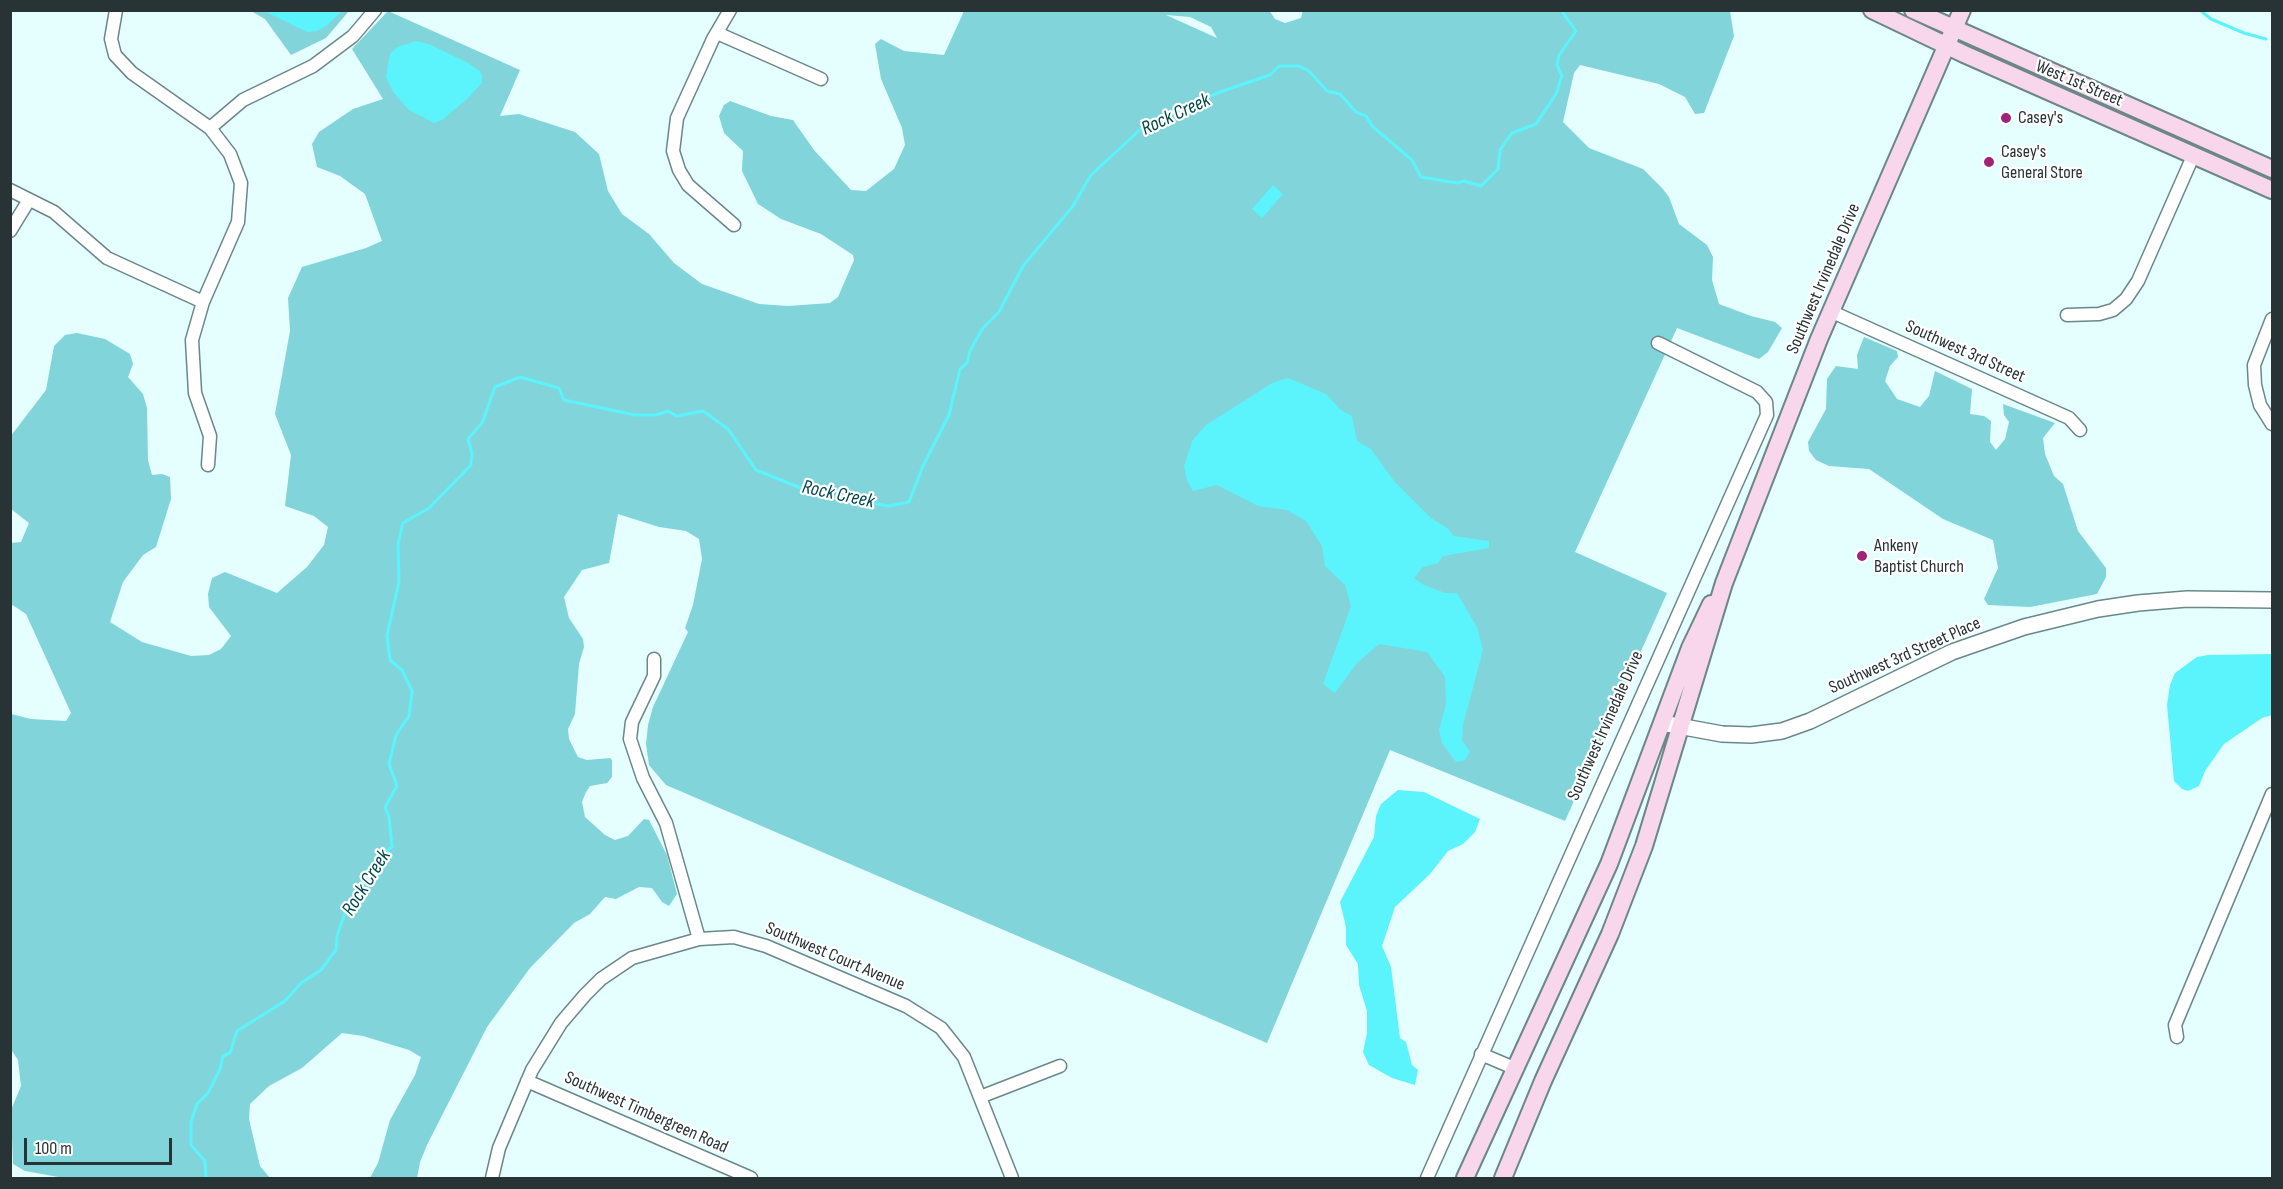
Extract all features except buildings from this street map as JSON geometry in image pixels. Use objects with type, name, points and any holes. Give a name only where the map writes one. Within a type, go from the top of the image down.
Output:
[{"type":"main road","name":"West 1st Street","points":[[1872,10],[1946,46],[2272,190]]},
{"type":"main road","name":"West 1st Street","points":[[1913,10],[2272,169]]},
{"type":"main road","name":"Southwest Irvinedale Drive","points":[[1503,1179],[1610,934],[1644,846],[1724,583],[1830,311],[1962,10]]},
{"type":"main road","name":"Southwest Irvinedale Drive","points":[[1466,1179],[1514,1068],[1609,864],[1707,609],[1724,583]]},
{"type":"street","points":[[116,10],[111,39],[115,55],[132,73],[210,128],[230,154],[241,183],[238,222],[202,302],[192,340],[195,393],[210,436],[208,465]]},
{"type":"street","points":[[210,128],[243,100],[313,66],[353,36],[375,10]]},
{"type":"street","points":[[730,10],[677,118],[673,151],[679,170],[688,184],[734,225]]},
{"type":"street","points":[[717,33],[821,79]]},
{"type":"street","points":[[2067,315],[2098,314],[2113,310],[2126,299],[2138,281],[2194,154]]},
{"type":"street","points":[[10,190],[66,221],[107,258],[202,302]]},
{"type":"street","points":[[10,231],[29,200]]},
{"type":"street","name":"Southwest 3rd Street","points":[[1830,311],[2069,418],[2080,430]]},
{"type":"street","points":[[2272,319],[2254,365],[2254,386],[2260,405],[2272,424]]},
{"type":"street","name":"Southwest Irvinedale Drive","points":[[1427,1179],[1767,415],[1766,402],[1757,392],[1658,343]]},
{"type":"street","name":"Southwest 3rd Street Place","points":[[1662,723],[1722,734],[1751,735],[1782,731],[1810,721],[1952,652],[2062,616],[2098,609],[2187,599],[2272,600]]},
{"type":"street","points":[[654,659],[654,676],[632,722],[630,739],[643,778],[666,823],[699,939]]},
{"type":"street","points":[[2177,1037],[2175,1025],[2272,794]]},
{"type":"street","name":"Southwest Court Avenue","points":[[492,1179],[499,1148],[527,1081],[561,1023],[601,979],[632,958],[699,939],[734,937],[766,946],[921,1014],[945,1032],[964,1057],[1012,1179]]},
{"type":"street","points":[[1481,1054],[1514,1068]]},
{"type":"street","points":[[980,1097],[1060,1066]]},
{"type":"street","name":"Southwest Timbergreen Road","points":[[527,1081],[751,1179]]},
{"type":"shaded area","points":[[342,10],[326,26],[317,31],[307,32],[264,11]]},
{"type":"shaded area","points":[[1269,10],[1275,19],[1285,23],[1301,18],[1303,10],[1730,11],[1734,36],[1704,113],[1695,114],[1685,97],[1659,84],[1580,65],[1574,73],[1563,122],[1589,148],[1643,169],[1662,188],[1669,197],[1679,224],[1707,245],[1713,257],[1712,280],[1719,304],[1775,322],[1782,328],[1768,352],[1759,359],[1677,328],[1575,552],[1667,593],[1565,821],[1390,750],[1267,1043],[666,785],[649,765],[646,744],[648,725],[653,707],[688,632],[685,628],[693,605],[702,559],[699,539],[686,531],[659,527],[618,514],[609,563],[582,570],[564,597],[569,618],[583,639],[584,647],[579,664],[575,714],[568,729],[569,739],[578,757],[587,760],[610,758],[612,760],[612,777],[607,783],[590,786],[586,792],[582,802],[585,817],[605,835],[615,840],[628,836],[644,819],[649,820],[667,855],[677,894],[669,906],[662,902],[652,888],[639,887],[616,899],[605,897],[590,914],[574,923],[530,968],[487,1027],[427,1145],[417,1178],[370,1178],[378,1163],[390,1120],[415,1075],[421,1057],[409,1050],[363,1036],[342,1033],[302,1068],[269,1086],[250,1104],[249,1119],[260,1166],[270,1178],[64,1178],[25,1171],[13,1164],[11,1110],[21,1086],[18,1060],[10,1048],[11,714],[31,719],[66,721],[71,713],[26,614],[11,604],[11,543],[21,542],[29,523],[11,509],[10,437],[46,390],[54,346],[65,335],[77,333],[105,339],[130,354],[133,364],[128,377],[143,394],[147,408],[148,460],[152,475],[162,474],[170,477],[171,499],[156,547],[143,555],[123,582],[110,622],[142,642],[191,656],[209,655],[221,649],[231,636],[209,607],[208,594],[212,578],[225,572],[277,593],[307,567],[324,545],[328,527],[314,516],[285,506],[291,455],[275,414],[290,331],[288,298],[302,267],[382,241],[365,194],[340,176],[317,167],[312,144],[319,132],[353,109],[383,99],[352,49],[388,11],[520,70],[500,116],[519,114],[575,132],[599,154],[608,191],[622,214],[649,234],[674,263],[702,284],[759,304],[788,306],[830,303],[838,297],[854,260],[853,255],[821,234],[781,219],[758,204],[742,171],[743,151],[724,133],[719,116],[724,105],[730,101],[771,116],[793,120],[814,150],[851,190],[866,191],[894,169],[905,145],[902,128],[881,79],[875,44],[881,39],[904,51],[944,55],[964,11]],"holes":[[[1166,15],[1190,17],[1211,27],[1217,38]]]},
{"type":"shaded area","points":[[251,11],[349,11],[326,38],[291,55],[265,19]]},
{"type":"shaded area","points":[[416,41],[429,44],[468,63],[480,71],[482,76],[482,83],[467,99],[442,120],[434,123],[409,110],[393,92],[386,77],[390,54],[397,47]]},
{"type":"shaded area","points":[[1273,185],[1283,194],[1262,218],[1252,209]]},
{"type":"shaded area","points":[[1864,337],[1897,351],[1898,357],[1890,366],[1885,381],[1897,399],[1920,407],[1929,396],[1935,371],[1972,389],[1970,414],[1984,416],[1991,421],[1990,442],[1996,450],[2005,439],[2009,422],[2004,415],[2003,404],[2055,423],[2043,438],[2045,454],[2054,476],[2063,484],[2078,531],[2106,568],[2106,577],[2097,594],[2030,607],[1988,605],[1984,599],[1998,568],[1993,540],[1943,519],[1869,469],[1829,466],[1816,460],[1809,451],[1808,442],[1826,409],[1827,379],[1836,366],[1858,369],[1857,355]]},
{"type":"shaded area","points":[[1288,378],[1326,394],[1341,410],[1352,416],[1357,441],[1371,449],[1394,481],[1431,518],[1447,528],[1454,536],[1489,541],[1489,548],[1443,556],[1438,563],[1423,567],[1414,578],[1424,585],[1445,593],[1457,593],[1477,627],[1483,650],[1463,725],[1462,741],[1470,751],[1465,760],[1456,762],[1442,743],[1439,730],[1446,704],[1445,677],[1427,652],[1379,644],[1357,663],[1335,693],[1323,684],[1351,606],[1345,585],[1325,566],[1322,546],[1306,521],[1287,510],[1258,506],[1217,485],[1193,491],[1187,480],[1184,466],[1192,441],[1206,425],[1272,383]]},
{"type":"shaded area","points":[[2272,654],[2272,715],[2262,718],[2224,744],[2205,771],[2199,786],[2188,791],[2182,789],[2174,781],[2167,705],[2170,685],[2175,673],[2197,657]]},
{"type":"shaded area","points":[[1398,790],[1424,792],[1480,819],[1475,832],[1463,844],[1448,851],[1430,874],[1395,907],[1382,946],[1391,967],[1400,1038],[1406,1042],[1412,1065],[1418,1070],[1415,1085],[1392,1078],[1369,1065],[1363,1052],[1367,1033],[1367,1011],[1359,985],[1358,964],[1346,945],[1346,927],[1340,902],[1374,837],[1376,816],[1381,804]]},
{"type":"waterway","name":"Rock Creek","points":[[206,1178],[205,1161],[191,1145],[191,1122],[197,1104],[208,1093],[220,1069],[223,1056],[230,1053],[237,1031],[285,1001],[301,983],[321,970],[336,950],[337,936],[345,913],[379,857],[392,847],[389,817],[385,807],[397,786],[389,764],[396,735],[409,716],[412,691],[402,670],[390,660],[387,635],[399,582],[398,544],[403,523],[429,508],[471,465],[472,453],[468,439],[482,423],[495,387],[520,377],[559,388],[564,400],[635,415],[656,415],[668,411],[677,416],[703,411],[728,429],[756,470],[816,494],[889,506],[909,502],[923,466],[949,415],[960,369],[967,363],[970,351],[982,329],[999,312],[1023,266],[1073,206],[1091,175],[1143,127],[1220,92],[1270,75],[1279,66],[1299,66],[1309,71],[1327,91],[1340,94],[1356,112],[1366,116],[1372,126],[1412,160],[1421,177],[1457,183],[1464,181],[1481,186],[1498,169],[1500,150],[1512,133],[1536,124],[1556,94],[1562,76],[1557,65],[1559,55],[1576,31],[1561,10]]},
{"type":"waterway","points":[[2200,10],[2211,19],[2244,33],[2266,39]]},
{"type":"place","name":"Casey's","points":[[2006,118]]},
{"type":"place","name":"Casey's General Store","points":[[1989,162]]},
{"type":"place","name":"Ankeny Baptist Church","points":[[1862,556]]}]
